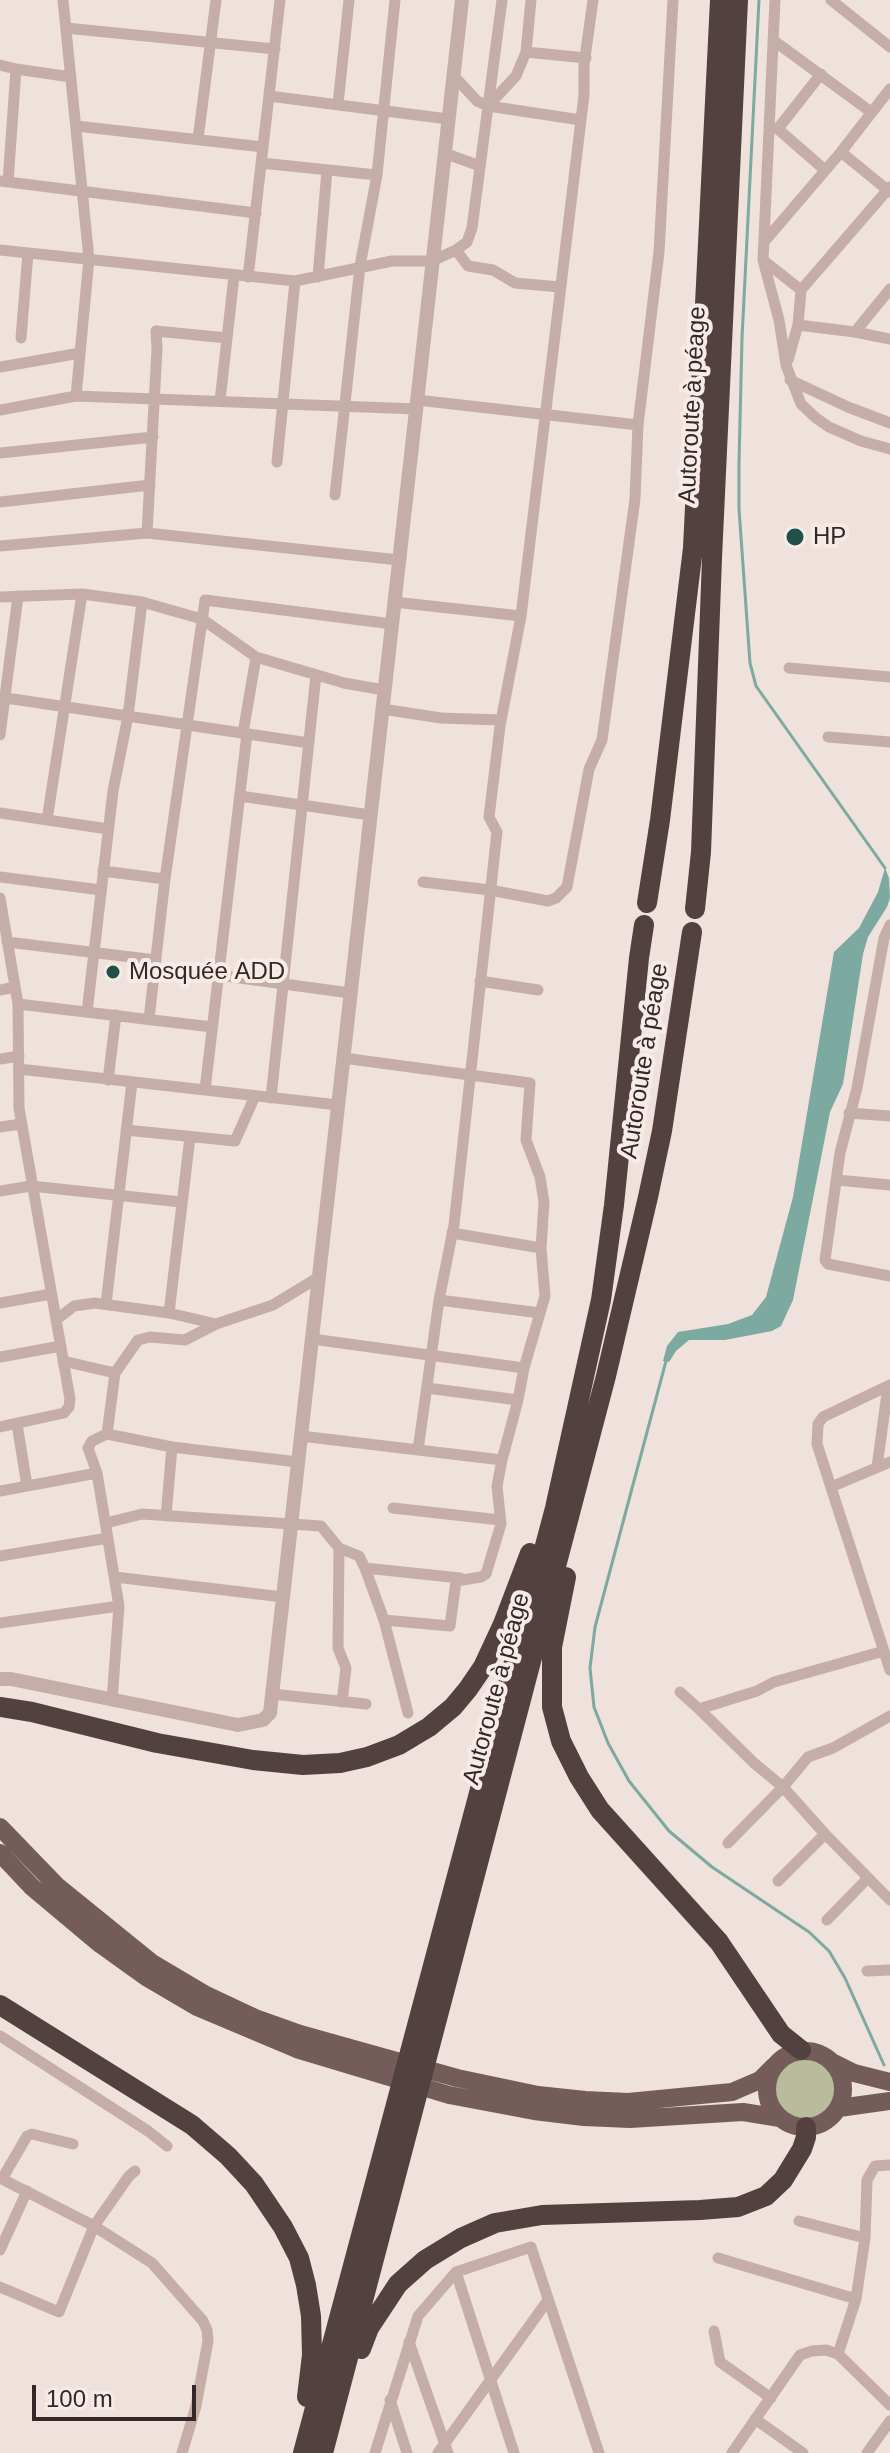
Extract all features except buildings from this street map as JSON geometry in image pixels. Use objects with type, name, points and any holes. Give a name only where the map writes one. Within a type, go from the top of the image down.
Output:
[{"type":"highway","points":[[647,903],[693,548],[720,0]]},
{"type":"highway","name":"Autoroute à péage","points":[[695,909],[701,852],[738,0]]},
{"type":"highway","points":[[312,2452],[555,1508],[601,1300],[644,925]]},
{"type":"highway","name":"Autoroute à péage","points":[[312,2452],[606,1376],[662,1131],[692,932]]},
{"type":"highway","points":[[606,1376],[552,1647],[552,1707],[561,1741],[600,1810],[719,1942],[781,2034],[801,2050]]},
{"type":"highway","points":[[0,1707],[157,1743],[278,1763],[340,1763],[399,1745],[429,1727],[453,1707],[483,1667],[521,1582],[581,1389]]},
{"type":"highway","points":[[0,2005],[192,2125],[254,2184],[299,2258],[306,2285],[311,2316],[312,2452]]},
{"type":"highway","points":[[312,2452],[369,2328],[398,2284],[425,2260],[461,2238],[495,2223],[542,2215],[738,2207],[766,2196],[783,2180],[802,2149],[806,2127]]},
{"type":"main road","points":[[0,1827],[57,1886],[152,1963],[206,1995],[255,2018],[381,2066],[534,2111],[584,2117],[630,2119],[743,2112],[780,2118],[806,2127],[821,2124],[839,2108],[890,2101]]},
{"type":"main road","points":[[0,1853],[43,1896],[100,1944],[146,1977],[197,2007],[299,2050],[381,2066]]},
{"type":"main road","points":[[453,2087],[628,2102],[732,2092],[760,2080],[781,2058],[801,2050],[819,2052],[854,2073],[890,2082]]},
{"type":"main road","points":[[834,2063],[843,2089],[839,2108]]},
{"type":"main road","points":[[774,2066],[767,2087],[768,2099],[780,2118]]},
{"type":"street","points":[[63,0],[89,259],[76,396]]},
{"type":"street","points":[[198,139],[216,0]]},
{"type":"street","points":[[248,277],[280,0]]},
{"type":"street","points":[[338,104],[349,0]]},
{"type":"street","points":[[335,495],[360,266],[377,175],[395,0]]},
{"type":"street","points":[[0,1679],[238,1725],[263,1720],[270,1713],[462,0]]},
{"type":"street","points":[[0,250],[295,281],[392,261],[432,261],[456,250],[467,242],[472,228],[502,0]]},
{"type":"street","points":[[488,106],[516,76],[526,52],[531,0]]},
{"type":"street","points":[[418,1450],[439,1300],[452,1233],[497,832],[489,817],[501,720],[521,616],[593,0]]},
{"type":"street","points":[[423,882],[548,901],[567,887],[589,769],[602,740],[635,499],[638,425],[659,252],[671,0]]},
{"type":"street","points":[[775,0],[763,260],[779,320],[786,365],[801,404],[816,418],[861,441],[890,449]]},
{"type":"street","points":[[831,0],[890,47]]},
{"type":"street","points":[[66,28],[275,49]]},
{"type":"street","points":[[773,40],[871,112]]},
{"type":"street","points":[[526,52],[586,58]]},
{"type":"street","points":[[0,65],[71,77]]},
{"type":"street","points":[[16,69],[4,182],[256,213]]},
{"type":"street","points":[[821,74],[779,130],[825,170]]},
{"type":"street","points":[[453,75],[477,101],[488,106],[581,120]]},
{"type":"street","points":[[764,242],[890,89]]},
{"type":"street","points":[[269,96],[448,119]]},
{"type":"street","points":[[76,126],[263,147]]},
{"type":"street","points":[[786,365],[798,325],[801,290],[889,190],[841,152]]},
{"type":"street","points":[[444,153],[480,166]]},
{"type":"street","points":[[261,163],[377,175]]},
{"type":"street","points":[[318,277],[327,170]]},
{"type":"street","points":[[456,250],[468,266],[493,270],[515,283],[560,287]]},
{"type":"street","points":[[21,338],[28,253]]},
{"type":"street","points":[[763,260],[801,290]]},
{"type":"street","points":[[220,401],[234,276]]},
{"type":"street","points":[[277,462],[295,281]]},
{"type":"street","points":[[855,332],[890,289]]},
{"type":"street","points":[[798,325],[890,339]]},
{"type":"street","points":[[147,533],[156,331],[227,338]]},
{"type":"street","points":[[0,367],[80,353]]},
{"type":"street","points":[[790,380],[890,423]]},
{"type":"street","points":[[0,410],[76,396],[344,406],[416,405],[544,414],[638,425]]},
{"type":"street","points":[[0,453],[153,437]]},
{"type":"street","points":[[0,502],[150,485]]},
{"type":"street","points":[[0,546],[147,533],[399,560]]},
{"type":"street","points":[[47,820],[82,594]]},
{"type":"street","points":[[0,597],[82,594],[142,602],[202,619],[256,657],[344,683],[384,690]]},
{"type":"street","points":[[0,735],[18,596]]},
{"type":"street","points":[[149,1019],[165,879],[205,600],[392,624]]},
{"type":"street","points":[[87,1012],[113,791],[128,716],[142,602]]},
{"type":"street","points":[[394,602],[521,616]]},
{"type":"street","points":[[205,1090],[256,657]]},
{"type":"street","points":[[789,668],[890,677]]},
{"type":"street","points":[[271,1098],[316,675]]},
{"type":"street","points":[[6,698],[309,743]]},
{"type":"street","points":[[382,709],[441,718],[501,720]]},
{"type":"street","points":[[828,737],[890,742]]},
{"type":"street","points":[[240,796],[370,815]]},
{"type":"street","points":[[0,813],[108,829]]},
{"type":"street","points":[[103,871],[165,879]]},
{"type":"street","points":[[0,877],[101,890]]},
{"type":"street","points":[[0,898],[18,1004],[21,1124],[70,1399],[64,1413],[0,1427]]},
{"type":"street","points":[[890,925],[884,938],[857,1088],[849,1113],[826,1263],[890,1276]]},
{"type":"street","points":[[7,942],[156,960]]},
{"type":"street","points":[[218,975],[350,993]]},
{"type":"street","points":[[480,981],[538,990]]},
{"type":"street","points":[[0,990],[15,987]]},
{"type":"street","points":[[18,1004],[212,1027]]},
{"type":"street","points":[[108,1080],[116,1015]]},
{"type":"street","points":[[0,1059],[19,1056]]},
{"type":"street","points":[[343,1058],[530,1083],[526,1140],[540,1177],[544,1202],[541,1248],[545,1296],[502,1460],[497,1486],[500,1520],[486,1574],[460,1578],[365,1568]]},
{"type":"street","points":[[19,1069],[338,1105]]},
{"type":"street","points":[[106,1304],[132,1082]]},
{"type":"street","points":[[126,1130],[235,1141],[255,1096]]},
{"type":"street","points":[[849,1113],[890,1116]]},
{"type":"street","points":[[0,1127],[21,1124]]},
{"type":"street","points":[[169,1313],[190,1137]]},
{"type":"street","points":[[837,1180],[890,1185]]},
{"type":"street","points":[[0,1191],[31,1186],[181,1202]]},
{"type":"street","points":[[452,1233],[541,1248]]},
{"type":"street","points":[[107,1434],[115,1373],[138,1340],[150,1337],[185,1340],[216,1324],[273,1305],[319,1277]]},
{"type":"street","points":[[0,1303],[51,1294]]},
{"type":"street","points":[[439,1300],[540,1313]]},
{"type":"street","points":[[56,1320],[74,1306],[106,1304],[169,1313],[216,1324]]},
{"type":"street","points":[[312,1339],[524,1368]]},
{"type":"street","points":[[0,1357],[61,1346]]},
{"type":"street","points":[[63,1361],[115,1373]]},
{"type":"street","points":[[877,1467],[889,1385]]},
{"type":"street","points":[[889,1385],[823,1417],[818,1424],[817,1444],[890,1670]]},
{"type":"street","points":[[427,1388],[518,1400]]},
{"type":"street","points":[[17,1424],[27,1486]]},
{"type":"street","points":[[112,1701],[119,1606],[97,1473],[88,1448],[92,1441],[107,1434],[172,1447],[298,1462]]},
{"type":"street","points":[[301,1436],[502,1460]]},
{"type":"street","points":[[166,1516],[172,1447]]},
{"type":"street","points":[[831,1487],[890,1462]]},
{"type":"street","points":[[0,1491],[97,1473]]},
{"type":"street","points":[[393,1508],[500,1520]]},
{"type":"street","points":[[106,1523],[142,1514],[321,1526],[339,1548],[359,1556],[365,1568],[384,1620],[408,1713]]},
{"type":"street","points":[[0,1556],[108,1538]]},
{"type":"street","points":[[339,1548],[338,1648],[346,1668],[342,1702]]},
{"type":"street","points":[[115,1577],[283,1597]]},
{"type":"street","points":[[384,1620],[450,1626],[455,1585],[460,1578]]},
{"type":"street","points":[[0,1623],[119,1606]]},
{"type":"street","points":[[699,1709],[757,1691],[774,1682],[884,1651]]},
{"type":"street","points":[[680,1692],[783,1787],[890,1900]]},
{"type":"street","points":[[272,1694],[366,1704]]},
{"type":"street","points":[[728,1843],[808,1757],[833,1748],[890,1716]]},
{"type":"street","points":[[778,1881],[825,1834]]},
{"type":"street","points":[[827,1920],[868,1878]]},
{"type":"street","points":[[867,1971],[890,1970]]},
{"type":"street","points":[[0,2036],[167,2146]]},
{"type":"street","points":[[73,2144],[32,2134],[27,2136],[1,2178],[94,2226],[152,2263],[196,2311],[207,2330],[208,2341],[182,2453]]},
{"type":"street","points":[[838,2354],[856,2299],[865,2238],[867,2180],[875,2166],[890,2165]]},
{"type":"street","points":[[0,2287],[59,2312],[94,2226],[135,2171]]},
{"type":"street","points":[[0,2250],[27,2191]]},
{"type":"street","points":[[799,2221],[865,2238]]},
{"type":"street","points":[[375,2453],[418,2316],[456,2272],[531,2247],[599,2453]]},
{"type":"street","points":[[718,2258],[856,2299]]},
{"type":"street","points":[[456,2272],[514,2453]]},
{"type":"street","points":[[444,2450],[548,2300]]},
{"type":"street","points":[[714,2331],[720,2362],[771,2398]]},
{"type":"street","points":[[409,2342],[444,2450]]},
{"type":"street","points":[[732,2453],[800,2355],[826,2350],[838,2354],[890,2405]]},
{"type":"street","points":[[390,2400],[407,2453]]},
{"type":"street","points":[[755,2419],[803,2453]]},
{"type":"street","points":[[867,2453],[890,2421]]},
{"type":"green space","points":[[806,2056],[824,2062],[832,2070],[838,2088],[832,2106],[824,2114],[806,2120],[788,2114],[780,2106],[774,2088],[780,2070],[788,2062]]},
{"type":"water","points":[[885,868],[890,898],[868,937],[863,954],[843,1084],[830,1112],[793,1300],[781,1326],[772,1331],[725,1340],[689,1340],[669,1362],[663,1361],[667,1346],[678,1332],[728,1324],[752,1315],[766,1297],[793,1197],[834,952],[859,928],[878,892]]},
{"type":"waterway","points":[[759,0],[739,463],[739,509],[750,663],[756,686],[885,868]]},
{"type":"waterway","points":[[666,1361],[595,1627],[590,1668],[594,1707],[608,1743],[629,1781],[669,1831],[712,1867],[809,1932],[829,1951],[845,1978],[884,2065]]},
{"type":"place","name":"HP","points":[[795,537]]},
{"type":"place","name":"Mosquée ADD","points":[[113,972]]}]
